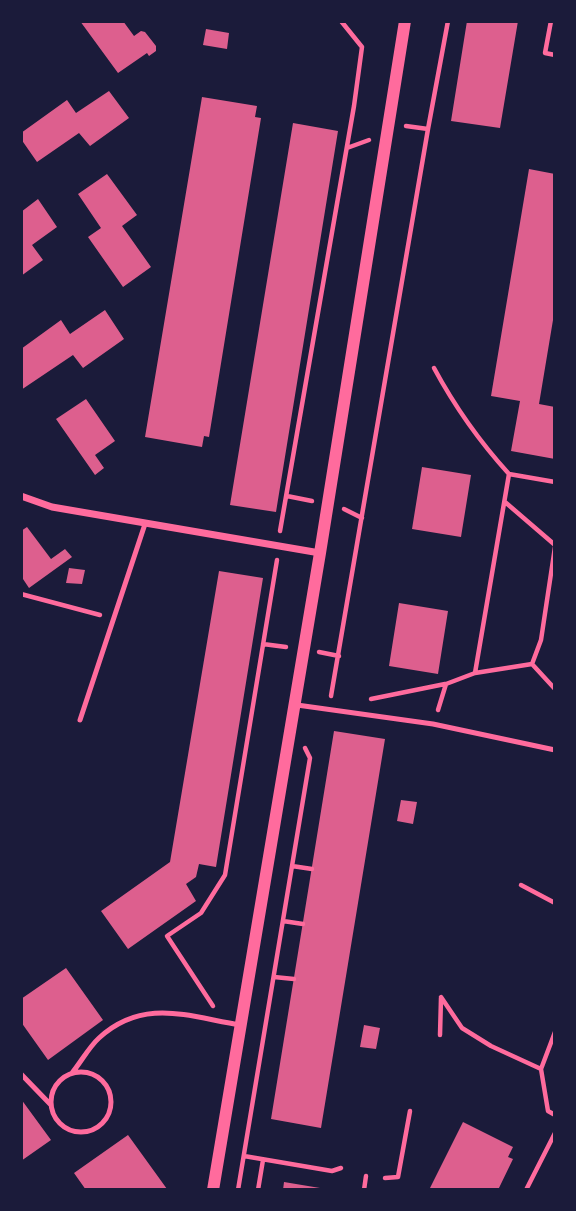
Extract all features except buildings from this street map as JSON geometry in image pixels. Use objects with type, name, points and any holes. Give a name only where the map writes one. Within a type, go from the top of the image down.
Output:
[{"type":"street","points":[[213,1190],[320,553],[405,21]]},
{"type":"street","points":[[21,496],[52,507],[320,553]]},
{"type":"lane","points":[[80,720],[145,524]]},
{"type":"lane","points":[[293,705],[433,724],[555,750]]},
{"type":"lane","points":[[51,1105],[51,1094],[55,1085],[72,1073],[98,1038],[123,1021],[165,1011],[241,1025]]},
{"type":"lane","points":[[21,1074],[51,1105],[60,1123],[68,1129],[89,1130],[106,1118],[110,1109],[107,1088],[101,1080],[82,1072],[72,1073]]},
{"type":"path","points":[[238,1190],[310,758],[304,745],[319,694],[333,696],[417,180],[448,21]]},
{"type":"path","points":[[551,21],[545,53],[555,55]]},
{"type":"path","points":[[346,148],[409,125],[428,129]]},
{"type":"path","points":[[434,368],[462,416],[509,474],[555,482]]},
{"type":"path","points":[[475,673],[509,474]]},
{"type":"path","points":[[504,502],[555,546],[541,640],[531,664]]},
{"type":"path","points":[[21,594],[114,619]]},
{"type":"path","points":[[360,698],[374,699],[446,684],[475,673],[531,664]]},
{"type":"path","points":[[531,664],[555,689]]},
{"type":"path","points":[[433,724],[446,684]]},
{"type":"path","points":[[292,866],[312,869]]},
{"type":"path","points":[[521,885],[555,903]]},
{"type":"path","points":[[283,920],[303,924]]},
{"type":"path","points":[[274,977],[294,979]]},
{"type":"path","points":[[440,1035],[442,997],[462,1028],[491,1046],[541,1069]]},
{"type":"path","points":[[555,1032],[541,1069],[548,1111],[555,1115]]},
{"type":"path","points":[[385,1178],[398,1177],[410,1111]]},
{"type":"path","points":[[526,1190],[552,1145],[555,1133]]},
{"type":"path","points":[[244,1156],[332,1171],[341,1168]]},
{"type":"path","points":[[258,1190],[263,1160]]},
{"type":"path","points":[[364,1190],[366,1176]]}]
